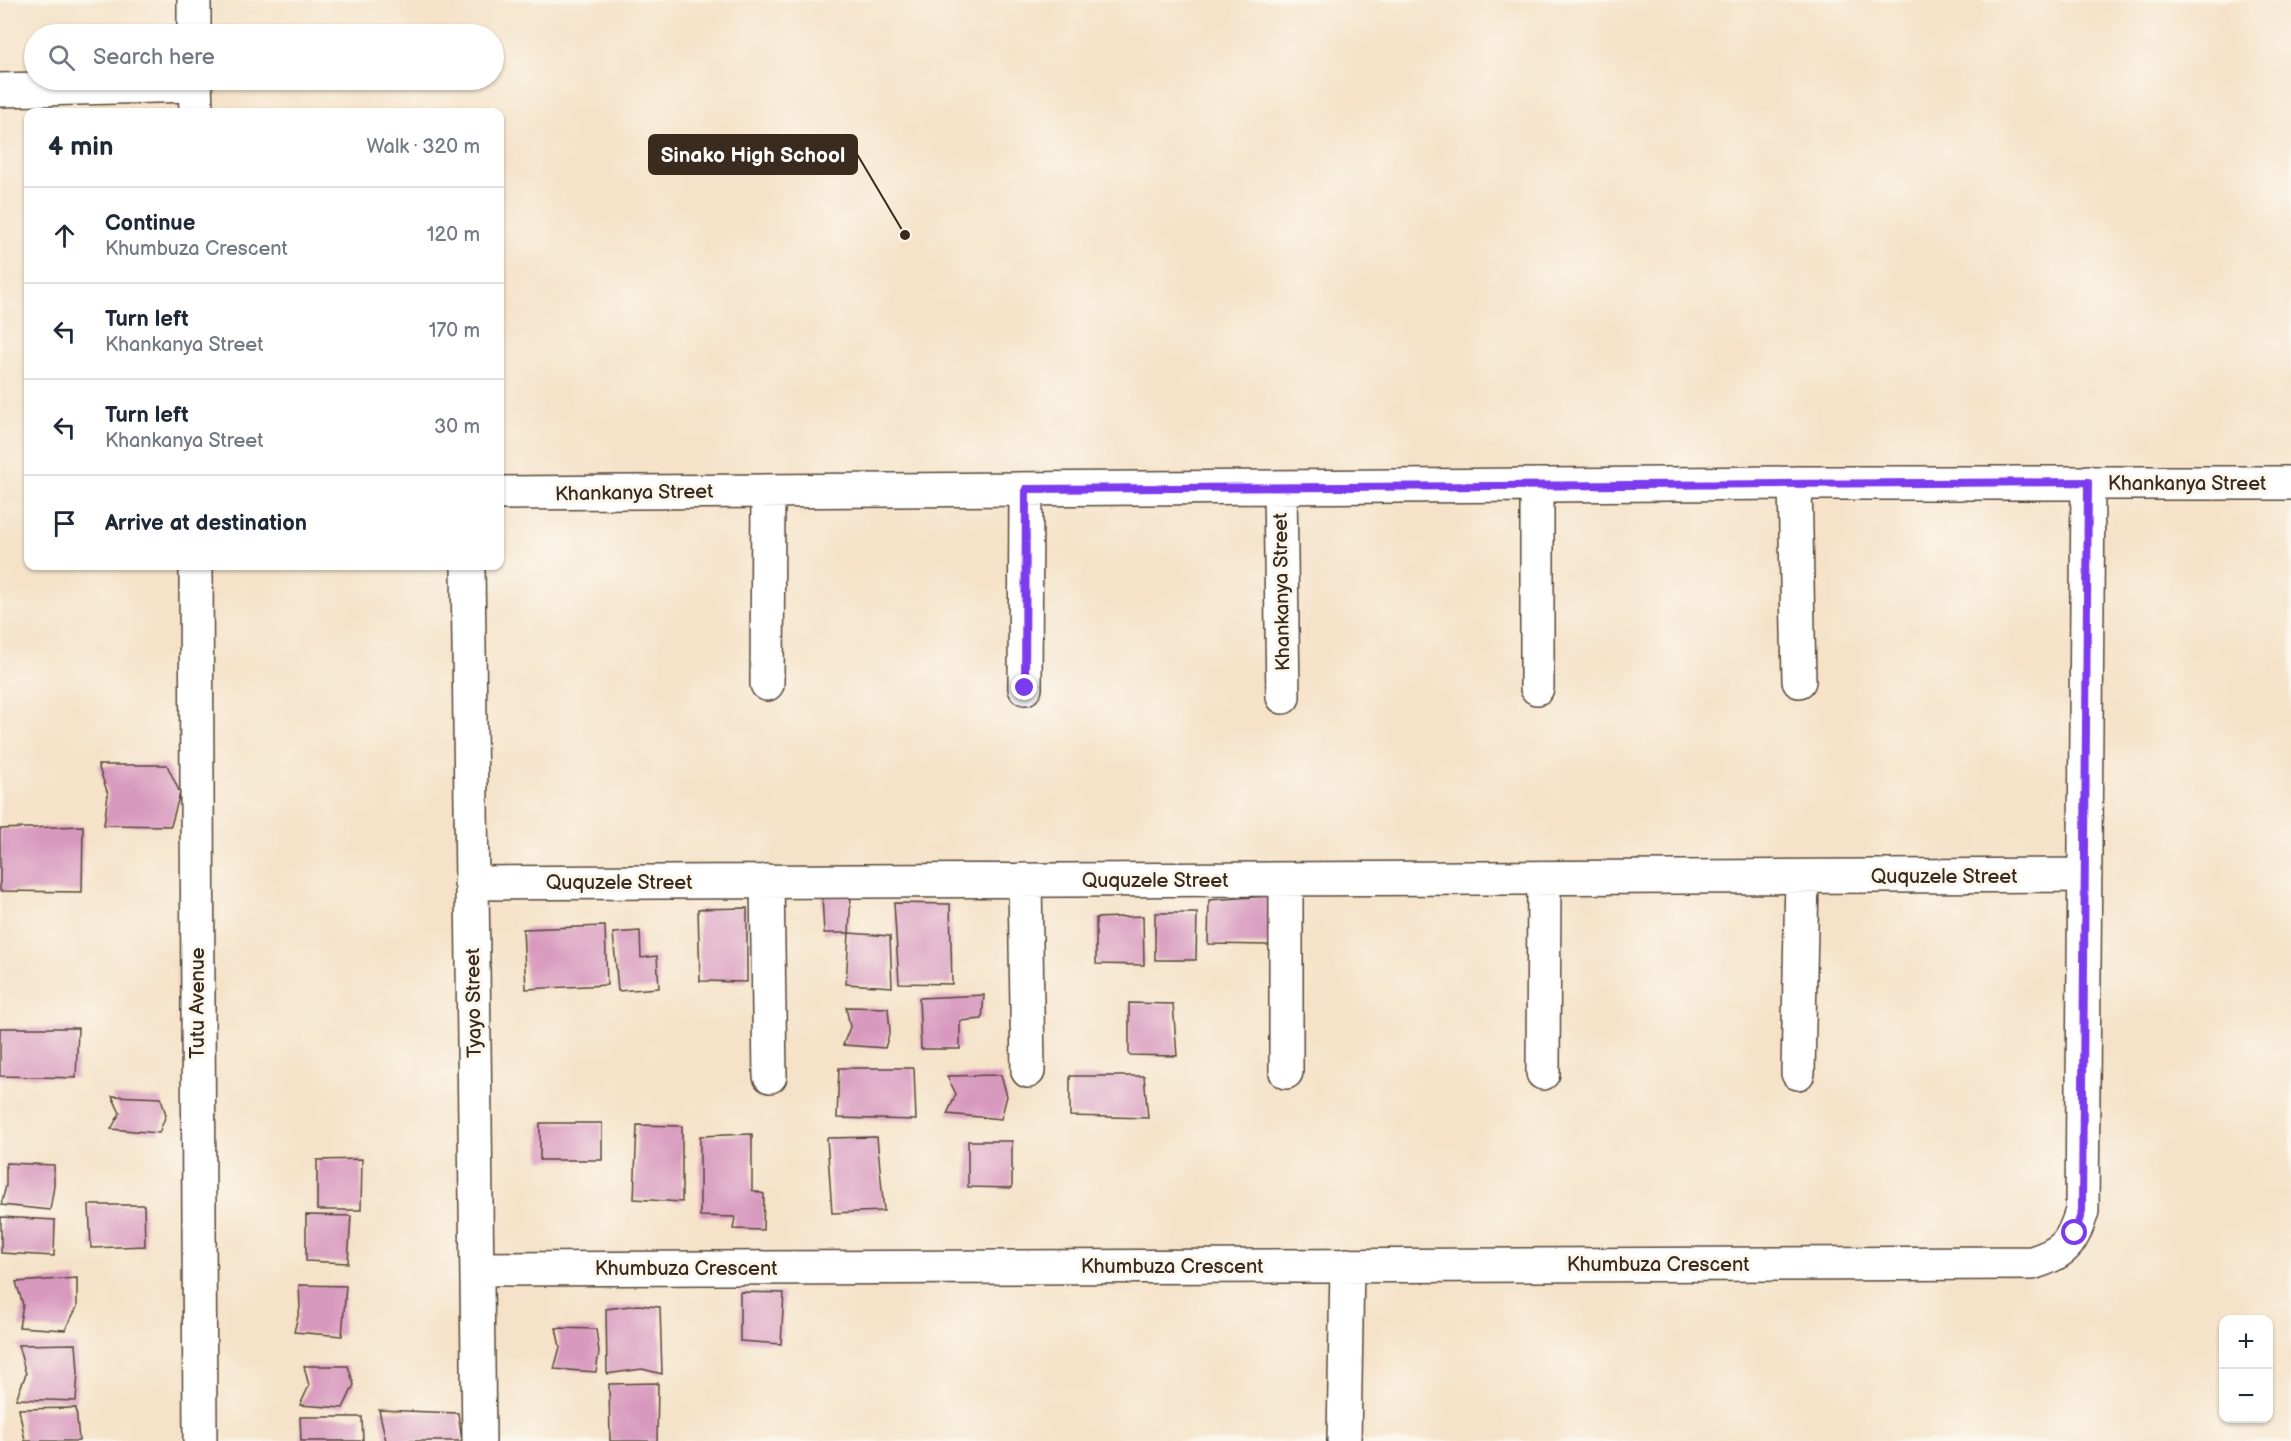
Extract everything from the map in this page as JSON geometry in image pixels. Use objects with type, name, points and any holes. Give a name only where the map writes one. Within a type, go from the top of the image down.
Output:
[{"type":"street","points":[[194,0],[194,24]]},
{"type":"street","points":[[0,90],[195,92]]},
{"type":"street","name":"Khumbuza Crescent","points":[[477,1269],[2032,1263],[2054,1256],[2066,1246],[2075,1233],[2082,1211],[2088,482]]},
{"type":"street","points":[[1795,483],[1799,681]]},
{"type":"street","name":"Khankanya Street","points":[[504,494],[1795,483],[2291,483]]},
{"type":"street","points":[[1537,688],[1538,485]]},
{"type":"street","name":"Khankanya Street","points":[[1280,487],[1283,697]]},
{"type":"street","points":[[1025,688],[1026,489]]},
{"type":"street","points":[[767,684],[768,491]]},
{"type":"street","name":"Tutu Avenue","points":[[196,570],[200,1441]]},
{"type":"street","name":"Tyayo Street","points":[[468,570],[479,1441]]},
{"type":"street","name":"Ququzele Street","points":[[471,883],[2085,875]]},
{"type":"street","points":[[1798,1073],[1802,877]]},
{"type":"street","points":[[1543,1073],[1544,878]]},
{"type":"street","points":[[1286,879],[1286,1072]]},
{"type":"street","points":[[1025,880],[1028,1071]]},
{"type":"street","points":[[767,881],[770,1076]]},
{"type":"street","points":[[1344,1441],[1347,1265]]},
{"type":"building","points":[[98,765],[167,765],[180,793],[171,826],[104,825],[108,794]]},
{"type":"building","points":[[83,826],[82,892],[0,891],[0,829]]},
{"type":"building","points":[[851,895],[849,933],[824,933],[822,896]]},
{"type":"building","points":[[1269,896],[1269,945],[1208,944],[1209,900]]},
{"type":"building","points":[[894,903],[950,904],[952,984],[899,983]]},
{"type":"building","points":[[747,908],[747,982],[700,981],[698,909]]},
{"type":"building","points":[[1155,913],[1197,913],[1196,960],[1155,960]]},
{"type":"building","points":[[1143,916],[1144,965],[1096,964],[1096,918]]},
{"type":"building","points":[[605,926],[607,985],[526,989],[523,929]]},
{"type":"building","points":[[640,931],[641,958],[657,956],[659,988],[618,991],[613,933]]},
{"type":"building","points":[[849,933],[890,936],[892,987],[846,984]]},
{"type":"building","points":[[984,995],[982,1019],[960,1021],[960,1049],[921,1049],[919,998]]},
{"type":"building","points":[[1129,1003],[1173,1004],[1177,1056],[1129,1055]]},
{"type":"building","points":[[846,1007],[888,1008],[890,1031],[885,1048],[843,1045],[850,1027]]},
{"type":"building","points":[[0,1028],[78,1028],[76,1078],[0,1076]]},
{"type":"building","points":[[839,1068],[914,1068],[916,1120],[837,1118]]},
{"type":"building","points":[[1001,1075],[1007,1096],[1001,1119],[947,1114],[956,1094],[947,1076]]},
{"type":"building","points":[[1070,1076],[1144,1076],[1148,1118],[1070,1116]]},
{"type":"building","points":[[112,1096],[161,1098],[166,1115],[159,1133],[111,1129],[120,1113]]},
{"type":"building","points":[[540,1123],[602,1123],[602,1160],[540,1160]]},
{"type":"building","points":[[637,1125],[682,1126],[682,1202],[634,1199]]},
{"type":"building","points":[[752,1134],[752,1190],[764,1194],[763,1230],[733,1229],[735,1217],[700,1216],[700,1136]]},
{"type":"building","points":[[877,1137],[884,1211],[832,1213],[827,1138]]},
{"type":"building","points":[[968,1141],[1012,1141],[1012,1188],[968,1187]]},
{"type":"building","points":[[362,1159],[361,1210],[317,1210],[317,1160]]},
{"type":"building","points":[[6,1163],[54,1165],[54,1186],[50,1210],[1,1205],[6,1186]]},
{"type":"building","points":[[89,1205],[144,1205],[145,1246],[91,1248]]},
{"type":"building","points":[[306,1215],[351,1216],[348,1263],[306,1261]]},
{"type":"building","points":[[1,1217],[55,1220],[54,1256],[1,1253]]},
{"type":"building","points":[[77,1278],[77,1307],[65,1330],[19,1327],[23,1305],[16,1282]]},
{"type":"building","points":[[299,1285],[346,1286],[342,1336],[294,1332],[300,1308]]},
{"type":"building","points":[[740,1292],[784,1293],[781,1344],[740,1341]]},
{"type":"building","points":[[638,1305],[660,1307],[662,1374],[642,1369],[607,1374],[606,1309]]},
{"type":"building","points":[[556,1328],[596,1329],[599,1352],[596,1372],[554,1369],[560,1347]]},
{"type":"building","points":[[76,1344],[78,1372],[76,1401],[16,1399],[26,1374],[18,1345]]},
{"type":"building","points":[[304,1366],[348,1366],[354,1385],[343,1408],[300,1405],[309,1386]]},
{"type":"building","points":[[658,1383],[657,1441],[610,1441],[609,1384]]},
{"type":"building","points":[[76,1408],[79,1441],[25,1441],[19,1409]]},
{"type":"building","points":[[379,1410],[458,1413],[462,1441],[386,1441]]},
{"type":"building","points":[[300,1417],[362,1417],[363,1441],[301,1441]]},
{"type":"place","name":"Sinako High School","points":[[905,235]]},
{"type":"route","points":[[1025,688],[1026,489],[2088,482],[2082,1211],[2075,1233]]}]
